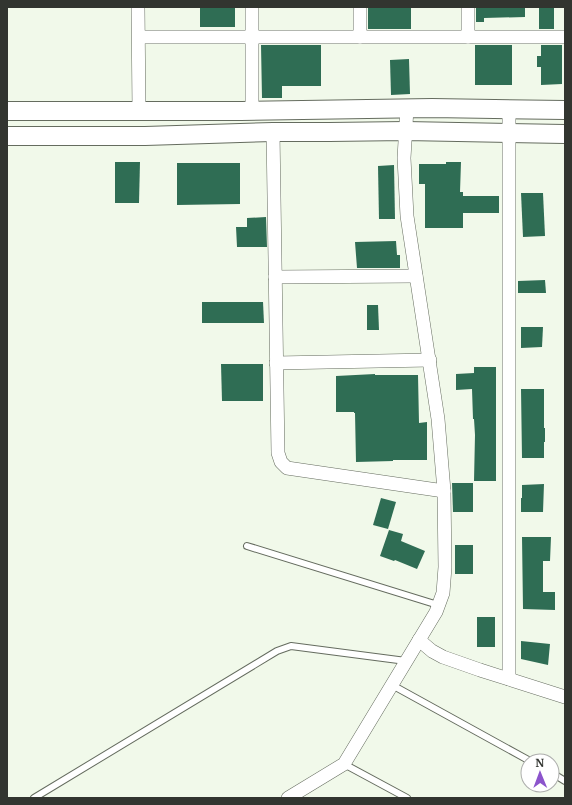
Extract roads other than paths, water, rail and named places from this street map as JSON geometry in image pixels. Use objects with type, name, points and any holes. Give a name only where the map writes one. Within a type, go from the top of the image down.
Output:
[{"type":"main road","points":[[7,111],[407,108],[565,110]]},
{"type":"main road","points":[[7,136],[144,136],[273,132],[406,131],[565,134]]},
{"type":"street","points":[[138,7],[140,111]]},
{"type":"street","points":[[252,7],[252,110]]},
{"type":"street","points":[[360,7],[360,37]]},
{"type":"street","points":[[468,7],[468,37]]},
{"type":"street","points":[[139,37],[565,37]]},
{"type":"street","points":[[288,798],[344,764],[436,612],[443,593],[445,567],[444,491],[438,419],[407,216],[404,158],[407,108]]},
{"type":"street","points":[[509,109],[509,679]]},
{"type":"street","points":[[273,132],[278,453],[281,462],[287,468],[444,491]]},
{"type":"street","points":[[275,277],[416,276]]},
{"type":"street","points":[[276,363],[430,360]]},
{"type":"street","points":[[419,640],[432,651],[443,657],[565,697]]},
{"type":"lane","points":[[247,546],[438,605]]},
{"type":"lane","points":[[34,798],[277,651],[291,646],[406,662]]},
{"type":"lane","points":[[392,685],[520,755]]},
{"type":"lane","points":[[344,764],[406,798]]}]
